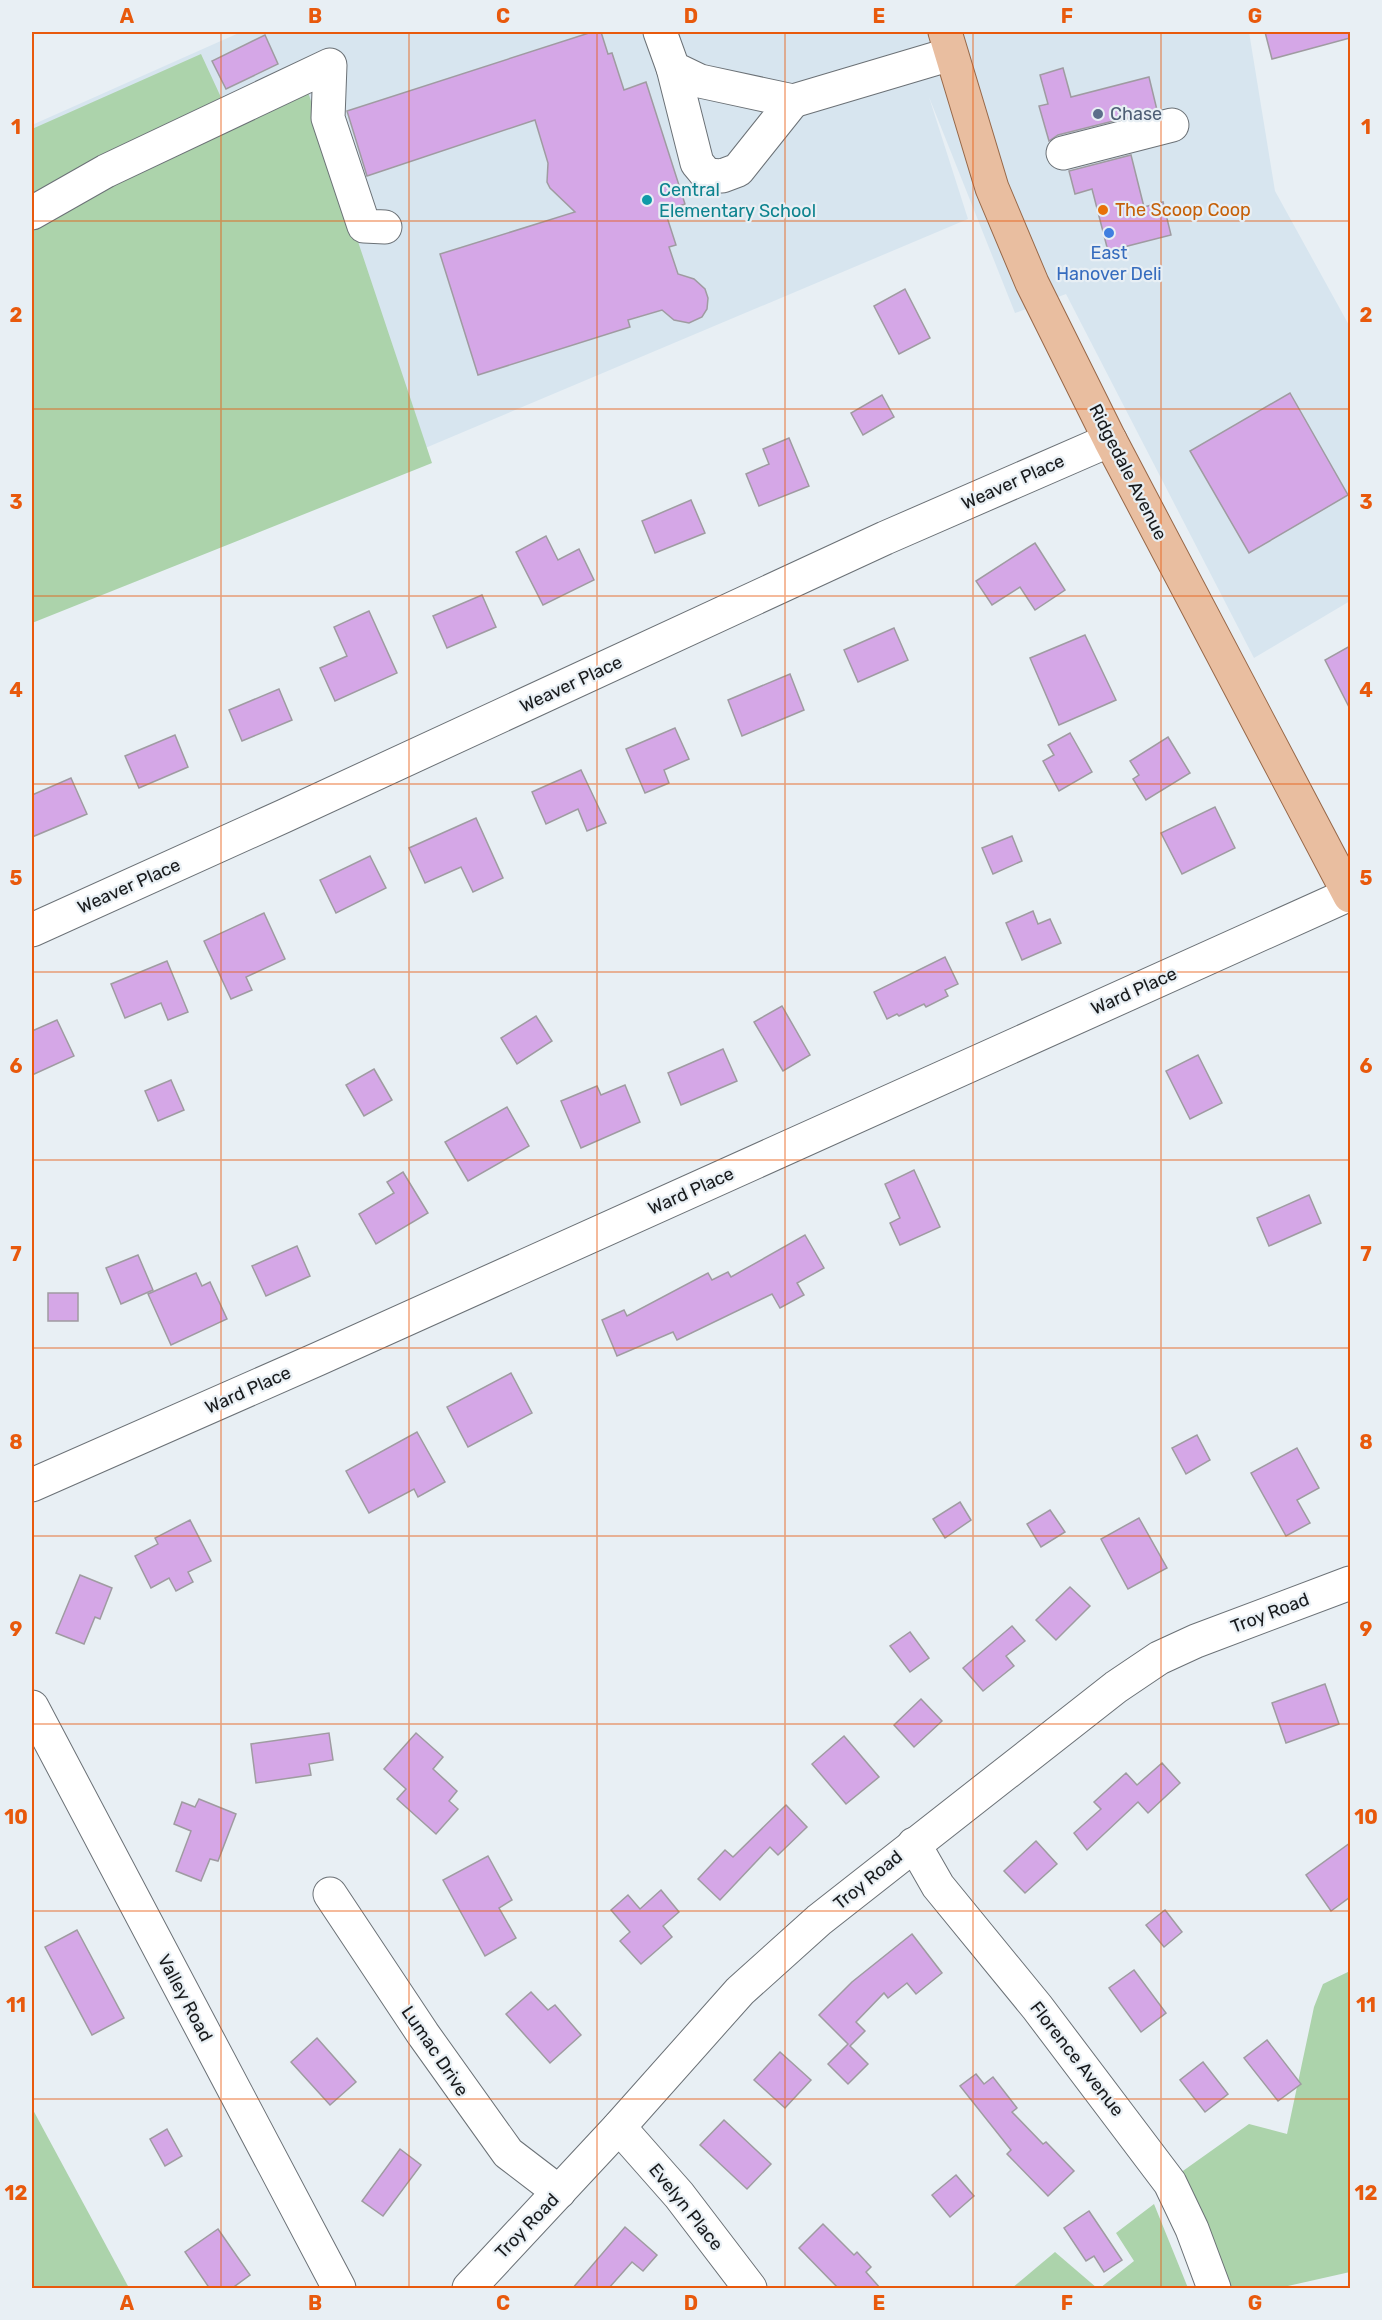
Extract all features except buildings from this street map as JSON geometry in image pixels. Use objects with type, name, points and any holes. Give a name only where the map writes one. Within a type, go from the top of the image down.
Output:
[{"type":"main road","name":"Ridgedale Avenue","points":[[952,38],[992,188],[1032,283],[1110,440],[1350,895]]},
{"type":"street","points":[[660,32],[673,68],[697,163],[707,174],[722,176],[738,170],[793,101],[952,38]]},
{"type":"street","points":[[32,213],[105,171],[330,65],[328,118],[364,226],[385,226]]},
{"type":"street","points":[[673,68],[700,81],[793,101]]},
{"type":"street","points":[[1063,153],[1172,126]]},
{"type":"street","name":"Weaver Place","points":[[32,930],[295,812],[885,538],[1110,440]]},
{"type":"street","name":"Ward Place","points":[[32,1485],[340,1350],[1350,895]]},
{"type":"street","name":"Troy Road","points":[[469,2289],[619,2127],[740,1991],[819,1920],[1116,1687],[1159,1658],[1196,1641],[1350,1583]]},
{"type":"street","name":"Valley Road","points":[[32,1707],[339,2289]]},
{"type":"street","name":"Florence Avenue","points":[[914,1844],[938,1886],[1044,2016],[1170,2182],[1192,2229],[1214,2289]]},
{"type":"street","name":"Lumac Drive","points":[[330,1894],[423,2034],[501,2144],[508,2153],[559,2192]]},
{"type":"street","name":"Evelyn Place","points":[[619,2127],[678,2195],[750,2289]]},
{"type":"shaded area","points":[[241,32],[1249,32],[1275,191],[1350,327],[1350,601],[1254,658],[1066,294],[1015,313],[929,97],[968,219],[32,614],[32,125]]},
{"type":"green space","points":[[201,54],[231,119],[307,89],[432,463],[32,623],[32,129]]},
{"type":"green space","points":[[1350,1971],[1350,2272],[1279,2288],[1229,2288],[1180,2173],[1249,2124],[1287,2134],[1314,2007],[1323,1984]]},
{"type":"green space","points":[[32,2108],[129,2288],[32,2288]]},
{"type":"green space","points":[[1154,2204],[1188,2288],[1100,2288],[1134,2261],[1116,2233]]},
{"type":"green space","points":[[1055,2252],[1097,2288],[1012,2288]]},
{"type":"place","name":"Chase","points":[[1098,114]]},
{"type":"place","name":"Central Elementary School","points":[[647,200]]},
{"type":"place","name":"The Scoop Coop","points":[[1103,210]]},
{"type":"place","name":"East Hanover Deli","points":[[1109,233]]}]
